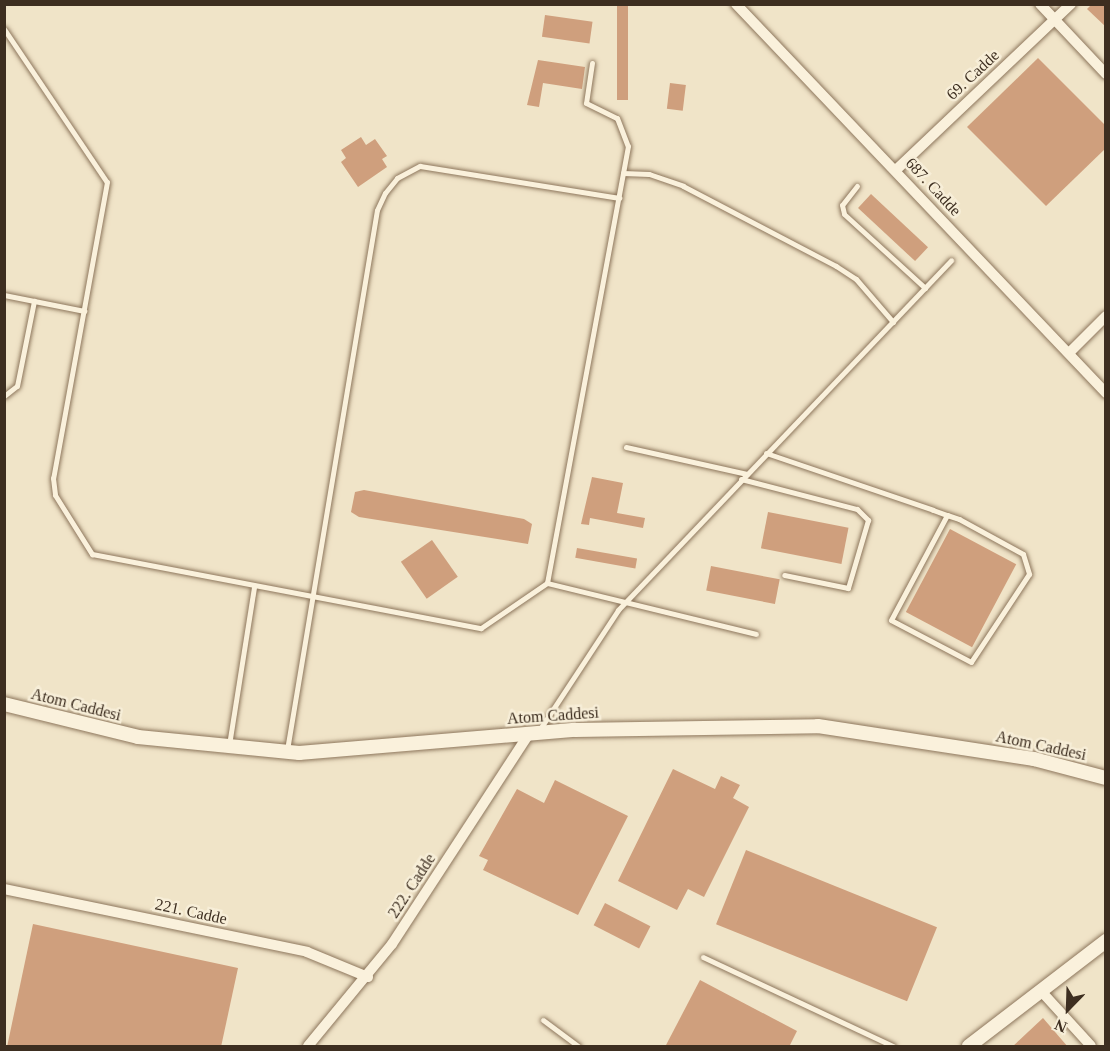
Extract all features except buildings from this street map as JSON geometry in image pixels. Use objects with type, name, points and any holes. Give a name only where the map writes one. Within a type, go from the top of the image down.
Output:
[{"type":"street","name":"687. Cadde","points":[[736,4],[897,169],[1106,393]]},
{"type":"street","points":[[1040,4],[1106,75]]},
{"type":"street","name":"69. Cadde","points":[[897,169],[1071,4]]},
{"type":"street","points":[[1069,353],[1106,316]]},
{"type":"street","name":"Atom Caddesi","points":[[4,704],[138,737],[286,751],[533,734],[818,726],[1034,759],[1106,778]]},
{"type":"street","name":"222. Cadde","points":[[308,1047],[368,977],[533,734]]},
{"type":"street","name":"221. Cadde","points":[[4,889],[307,952],[368,977]]},
{"type":"street","points":[[969,1047],[1106,941]]},
{"type":"street","points":[[1041,992],[1091,1047]]},
{"type":"lane","points":[[4,28],[106,174],[108,190],[53,478],[61,506],[98,558],[311,598],[485,627],[547,583],[619,198],[627,134],[612,114],[586,103],[591,63]]},
{"type":"lane","points":[[286,751],[377,210],[385,193],[397,178],[420,166],[619,198]]},
{"type":"lane","points":[[623,173],[649,174],[683,186],[836,266],[856,279],[893,322]]},
{"type":"lane","points":[[857,186],[842,205],[844,214],[925,288]]},
{"type":"lane","points":[[533,734],[624,604],[951,260]]},
{"type":"lane","points":[[4,296],[84,311]]},
{"type":"lane","points":[[4,396],[17,386],[34,301]]},
{"type":"lane","points":[[626,447],[747,474]]},
{"type":"lane","points":[[766,453],[947,514],[1010,546],[1029,564],[971,662],[891,620],[947,514]]},
{"type":"lane","points":[[741,480],[858,509],[868,520],[848,588],[784,575]]},
{"type":"lane","points":[[547,583],[624,604],[756,634]]},
{"type":"lane","points":[[229,745],[254,587]]},
{"type":"lane","points":[[703,957],[893,1047]]},
{"type":"lane","points":[[543,1020],[578,1047]]}]
